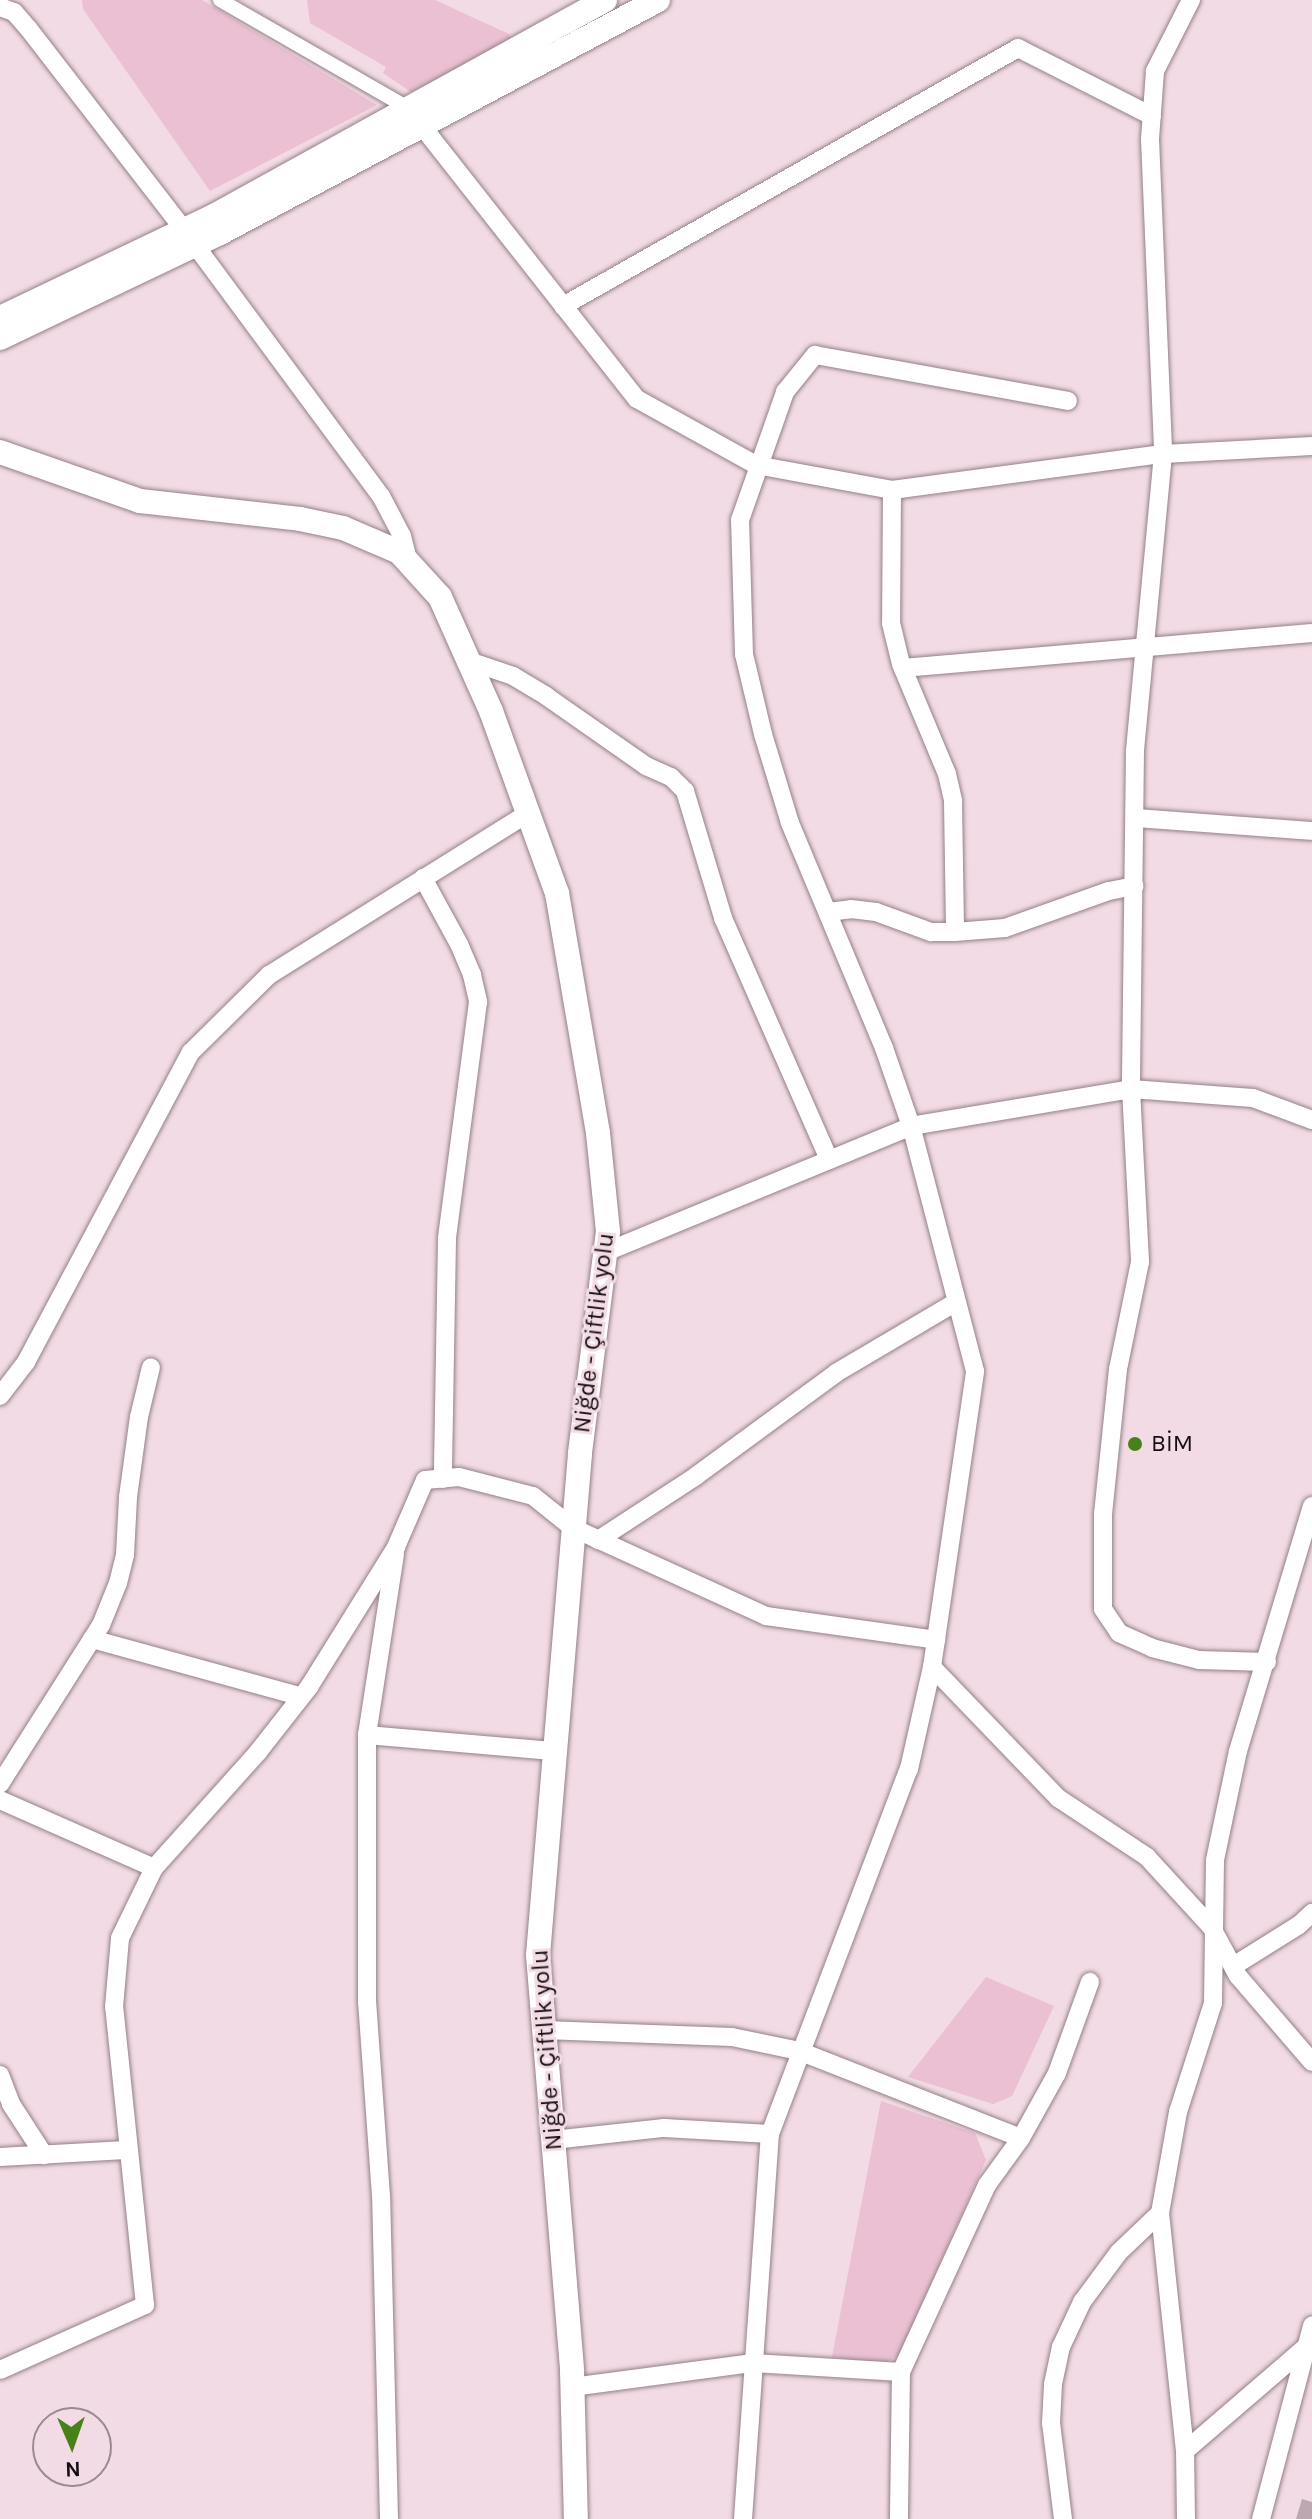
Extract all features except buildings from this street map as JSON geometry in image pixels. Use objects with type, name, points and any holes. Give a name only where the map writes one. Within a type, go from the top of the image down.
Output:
[{"type":"main road","points":[[415,117],[605,0]]},
{"type":"main road","points":[[0,338],[415,117],[658,0]]},
{"type":"main road","points":[[0,318],[190,238]]},
{"type":"main road","name":"Niğde - Çiftlik yolu","points":[[0,452],[140,501],[300,519],[343,528],[399,552],[440,597],[469,661],[557,893],[598,1133],[608,1231],[573,1528],[538,1955],[572,2387],[576,2519]]},
{"type":"street","points":[[220,0],[415,117],[637,399],[756,465],[892,490],[1163,454],[1312,446]]},
{"type":"street","points":[[1191,0],[1155,71],[1152,116],[1163,454],[1135,751],[1131,1089],[1140,1262],[1118,1369],[1103,1513],[1103,1609],[1119,1633],[1152,1648],[1199,1660],[1267,1662]]},
{"type":"street","points":[[0,7],[14,12],[28,28],[190,238],[381,496],[402,536],[409,564]]},
{"type":"street","points":[[563,306],[1018,48],[1152,116]]},
{"type":"street","points":[[743,2519],[770,2134],[799,2051],[909,1769],[932,1667],[975,1371],[911,1126],[884,1048],[790,823],[763,734],[744,654],[740,520],[756,465],[785,392],[815,355],[1068,401]]},
{"type":"street","points":[[892,490],[891,623],[903,668],[947,774],[953,801],[955,932]]},
{"type":"street","points":[[903,668],[1144,650],[1312,633]]},
{"type":"street","points":[[469,661],[513,676],[646,766],[671,777],[685,791],[723,918],[829,1160]]},
{"type":"street","points":[[0,1396],[26,1362],[191,1052],[269,975],[528,813]]},
{"type":"street","points":[[1135,818],[1312,831]]},
{"type":"street","points":[[423,878],[459,944],[472,975],[478,1002],[447,1239],[443,1479]]},
{"type":"street","points":[[828,912],[851,909],[876,912],[931,932],[1005,928],[1109,891],[1135,886]]},
{"type":"street","points":[[606,1252],[911,1126],[1131,1089],[1253,1098],[1312,1120]]},
{"type":"street","points":[[598,1540],[696,1476],[836,1373],[956,1302]]},
{"type":"street","points":[[0,1784],[92,1639],[118,1583],[125,1555],[128,1497],[139,1417],[151,1367]]},
{"type":"street","points":[[0,2370],[145,2305],[126,2150],[115,1993],[120,1938],[154,1868],[258,1752],[299,1696],[396,1547],[425,1480],[459,1477],[533,1496],[573,1528],[766,1616],[936,1640]]},
{"type":"street","points":[[1186,2519],[1185,2451],[1160,2213],[1178,2112],[1213,2003],[1212,1928],[1218,1844],[1238,1751],[1312,1506]]},
{"type":"street","points":[[389,2519],[381,2196],[367,2003],[367,1735],[396,1547]]},
{"type":"street","points":[[92,1639],[299,1696]]},
{"type":"street","points":[[932,1667],[1058,1798],[1147,1857],[1212,1928],[1235,1965],[1238,1976],[1309,2053]]},
{"type":"street","points":[[367,1735],[555,1751]]},
{"type":"street","points":[[0,1800],[154,1868]]},
{"type":"street","points":[[1235,1965],[1299,1925],[1312,1913]]},
{"type":"street","points":[[899,2519],[901,2372],[987,2185],[1021,2138],[1057,2073],[1090,1982]]},
{"type":"street","points":[[544,2030],[732,2037],[799,2051],[1021,2138]]},
{"type":"street","points":[[0,2075],[11,2104],[44,2155]]},
{"type":"street","points":[[553,2140],[664,2128],[770,2134]]},
{"type":"street","points":[[0,2157],[126,2150]]},
{"type":"street","points":[[1063,2519],[1051,2423],[1053,2384],[1061,2347],[1082,2302],[1100,2277],[1119,2252],[1160,2213]]},
{"type":"street","points":[[1261,2519],[1312,2326]]},
{"type":"street","points":[[1185,2451],[1306,2347]]},
{"type":"street","points":[[572,2387],[753,2363],[901,2372]]},
{"type":"shaded area","points":[[82,0],[202,0],[377,105],[210,191],[83,9]]},
{"type":"shaded area","points":[[307,0],[435,0],[509,34],[512,43],[411,92],[383,73],[386,67],[310,23]]},
{"type":"shaded area","points":[[986,1977],[1054,2006],[1012,2096],[993,2104],[908,2077]]},
{"type":"shaded area","points":[[881,2101],[975,2133],[986,2160],[899,2355],[885,2363],[832,2357]]},
{"type":"place","name":"BİM","points":[[1135,1444]]}]
